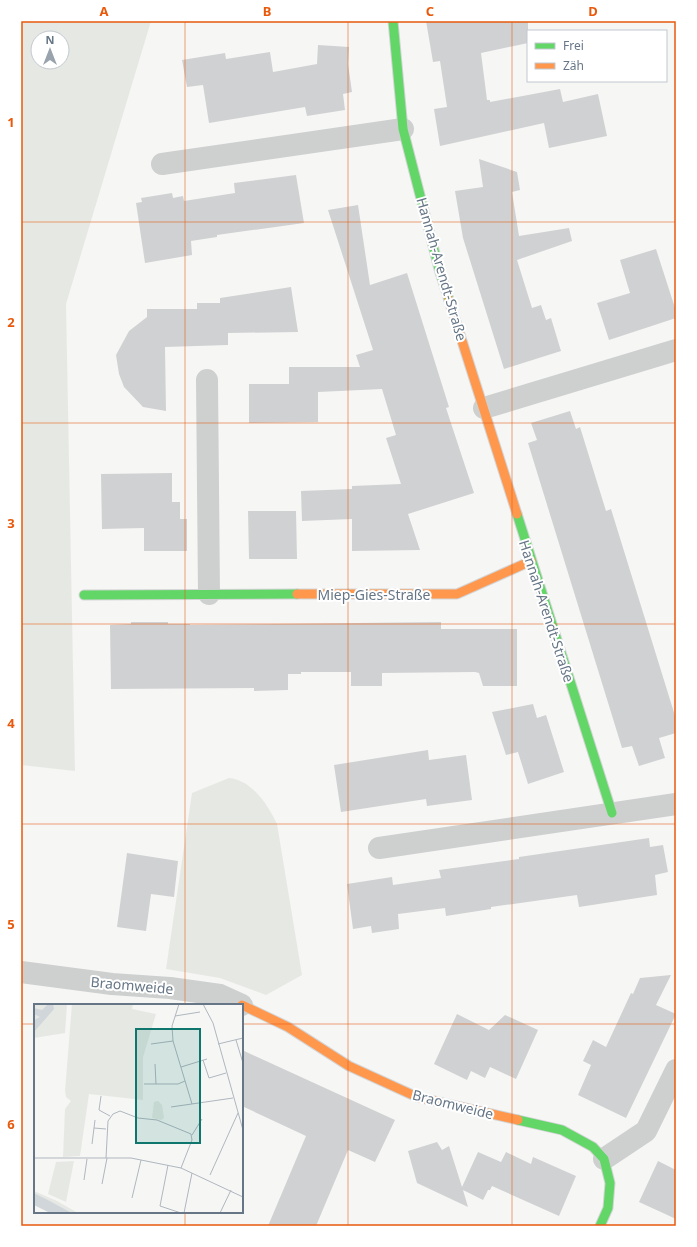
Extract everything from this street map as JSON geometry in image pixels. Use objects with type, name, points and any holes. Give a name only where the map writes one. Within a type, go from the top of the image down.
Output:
[{"type":"street","name":"Hannah-Arendt-Straße","points":[[392,21],[403,129],[439,269],[612,813]]},
{"type":"street","points":[[162,164],[403,129]]},
{"type":"street","points":[[484,408],[676,350]]},
{"type":"street","points":[[207,380],[209,594]]},
{"type":"street","name":"Miep-Gies-Straße","points":[[84,595],[457,594],[531,561]]},
{"type":"street","points":[[379,848],[676,804]]},
{"type":"street","name":"Braomweide","points":[[21,972],[112,984],[170,988],[220,995],[240,1004]]},
{"type":"street","name":"Braomweide","points":[[243,1005],[288,1027],[349,1066],[417,1097],[562,1130],[592,1147],[604,1159]]},
{"type":"street","points":[[600,1226],[608,1208],[610,1183],[604,1159],[646,1132],[676,1070]]},
{"type":"shaded area","points":[[21,21],[151,21],[66,304],[75,771],[21,765]]},
{"type":"shaded area","points":[[229,778],[245,783],[252,788],[269,809],[277,824],[302,975],[266,995],[220,978],[166,969],[192,793]]},
{"type":"building","points":[[426,21],[528,21],[527,43],[481,53],[487,100],[490,100],[490,102],[560,89],[563,102],[598,94],[607,136],[549,148],[544,123],[440,146],[434,109],[447,107],[440,61],[433,62]]},
{"type":"building","points":[[318,45],[349,47],[348,64],[352,92],[343,94],[345,110],[307,116],[305,107],[209,123],[203,85],[187,87],[182,60],[225,53],[226,59],[270,52],[273,72],[317,64]]},
{"type":"building","points":[[479,159],[517,172],[520,190],[512,192],[519,236],[569,228],[572,241],[517,260],[532,308],[541,305],[546,320],[551,318],[561,351],[504,369],[463,238],[455,191],[483,187]]},
{"type":"building","points":[[296,175],[304,223],[217,235],[217,237],[191,241],[192,255],[145,263],[136,203],[142,202],[141,198],[172,193],[173,198],[183,196],[184,201],[235,193],[234,183]]},
{"type":"building","points":[[358,205],[370,285],[407,273],[449,407],[446,408],[474,493],[408,514],[420,550],[352,551],[352,519],[302,521],[301,491],[352,489],[352,486],[401,484],[386,438],[396,435],[382,389],[318,392],[318,422],[249,423],[249,384],[289,384],[289,367],[360,367],[356,355],[373,350],[328,210]]},
{"type":"building","points":[[656,249],[676,311],[676,318],[609,340],[597,303],[630,293],[620,260]]},
{"type":"building","points":[[291,287],[298,332],[228,333],[228,345],[165,347],[166,411],[143,407],[124,387],[119,374],[116,355],[129,331],[147,317],[147,309],[197,309],[197,303],[220,303],[220,298]]},
{"type":"building","points":[[570,411],[576,429],[580,427],[606,511],[611,509],[676,719],[676,733],[659,738],[665,758],[639,766],[632,746],[622,748],[528,443],[537,440],[531,423]]},
{"type":"building","points":[[172,473],[172,502],[180,502],[180,519],[187,519],[187,551],[144,551],[144,528],[102,529],[101,474]]},
{"type":"building","points":[[248,511],[296,511],[297,559],[249,559]]},
{"type":"building","points":[[131,622],[168,622],[168,624],[190,625],[441,622],[441,629],[517,629],[517,686],[483,686],[479,673],[475,672],[382,673],[382,686],[351,686],[351,672],[301,672],[301,674],[288,674],[288,690],[254,691],[254,688],[111,689],[110,625],[131,624]]},
{"type":"building","points":[[533,704],[537,718],[546,715],[564,772],[528,784],[518,752],[506,755],[492,712]]},
{"type":"building","points":[[428,750],[429,760],[466,755],[472,800],[427,806],[426,799],[341,812],[334,765]]},
{"type":"building","points":[[649,838],[650,847],[663,845],[668,872],[655,875],[657,895],[579,907],[577,895],[491,907],[491,909],[446,916],[445,908],[398,914],[399,929],[372,933],[371,926],[353,929],[347,884],[392,877],[393,885],[441,878],[439,870]]},
{"type":"building","points":[[127,853],[178,861],[174,897],[151,894],[146,931],[117,927]]},
{"type":"building","points":[[671,975],[656,1005],[676,1014],[626,1118],[578,1095],[591,1065],[583,1061],[593,1040],[606,1047],[631,993],[633,994],[640,978]]},
{"type":"building","points":[[457,1014],[489,1030],[505,1015],[538,1030],[516,1079],[490,1067],[485,1078],[471,1071],[467,1080],[434,1064]]},
{"type":"building","points":[[243,1050],[395,1120],[375,1162],[348,1150],[316,1226],[268,1226],[306,1136],[243,1106]]},
{"type":"building","points":[[437,1142],[442,1150],[449,1146],[462,1187],[478,1152],[501,1162],[506,1152],[531,1164],[533,1157],[576,1176],[559,1216],[492,1186],[490,1190],[488,1190],[483,1200],[463,1190],[468,1207],[417,1183],[408,1151]]},
{"type":"building","points":[[658,1161],[676,1170],[676,1219],[639,1202]]},
{"type":"traffic: fast","points":[[393,21],[403,129],[439,269],[449,300]]},
{"type":"traffic: fast","points":[[517,514],[612,813]]},
{"type":"traffic: fast","points":[[84,595],[297,594]]},
{"type":"traffic: fast","points":[[518,1120],[562,1130],[593,1147],[604,1159],[610,1183],[608,1208],[600,1226]]},
{"type":"traffic: slow","points":[[449,300],[517,514]]},
{"type":"traffic: slow","points":[[297,594],[457,594],[531,561]]},
{"type":"traffic: slow","points":[[243,1005],[288,1027],[349,1066],[417,1097],[518,1120]]}]
